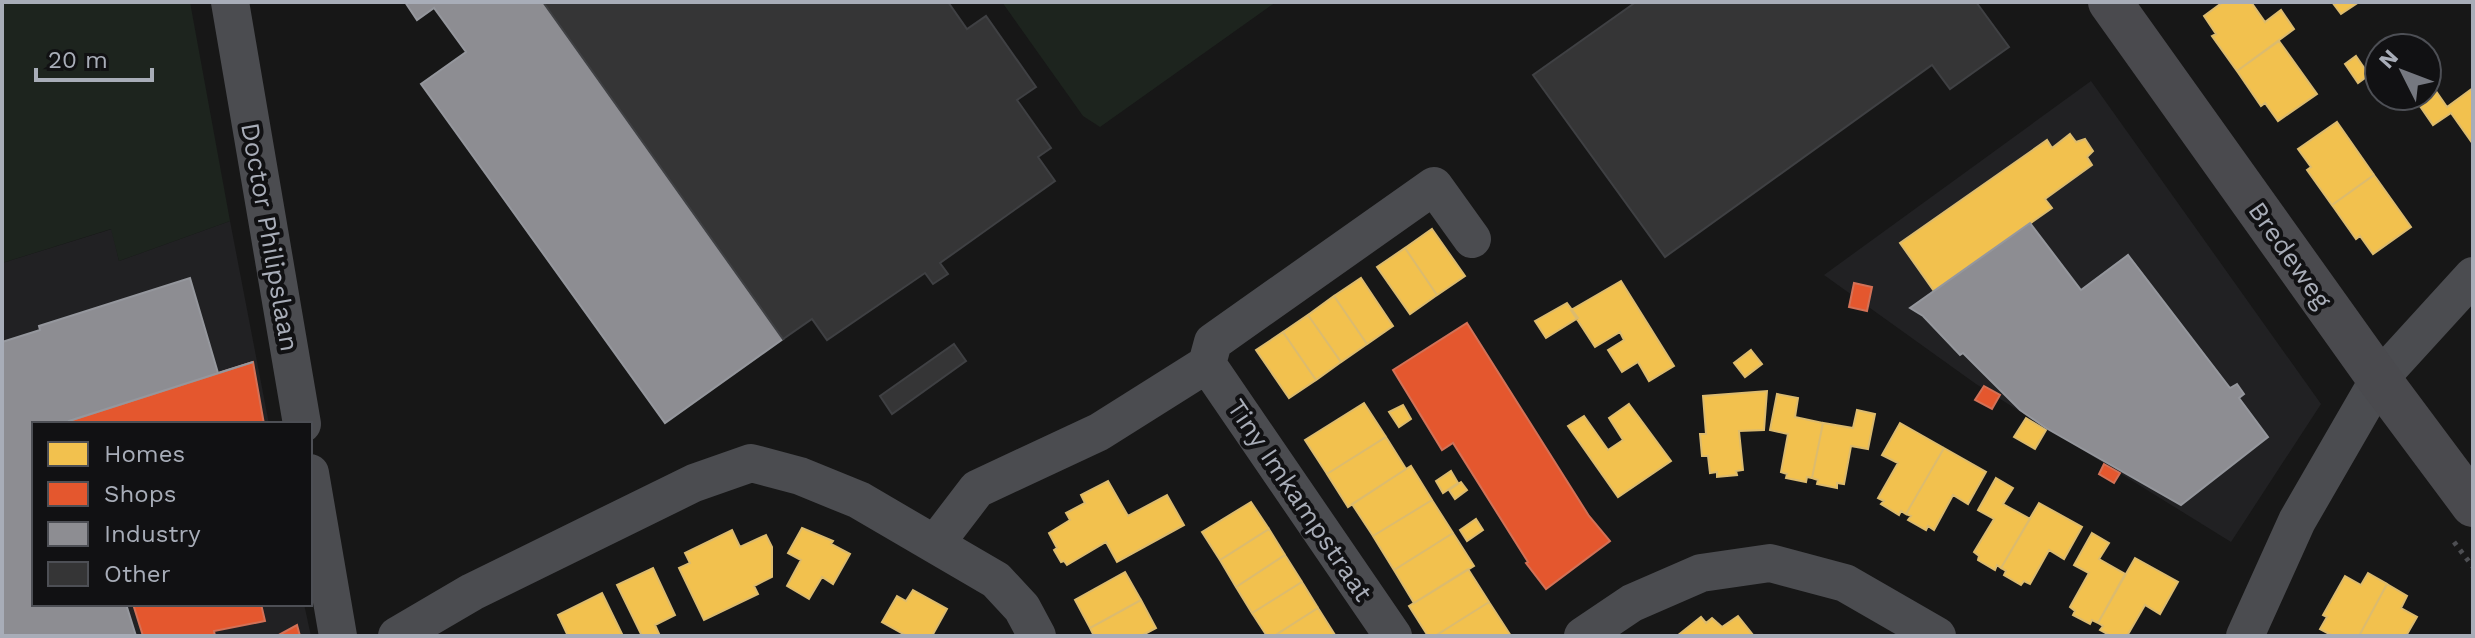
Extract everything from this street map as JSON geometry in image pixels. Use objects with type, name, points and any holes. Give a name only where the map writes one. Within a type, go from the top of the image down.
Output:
[{"type":"street","name":"Doctor Philipslaan","points":[[230,2],[302,422]]},
{"type":"street","name":"Bredeweg","points":[[2110,2],[2379,379],[2473,505]]},
{"type":"street","points":[[935,544],[977,489],[1099,432],[1207,364],[1213,342],[1434,186],[1472,239]]},
{"type":"street","points":[[2245,636],[2297,521],[2379,379],[2473,276]]},
{"type":"street","name":"Tiny Imkampstraat","points":[[1207,364],[1393,636]]},
{"type":"street","points":[[397,636],[472,592],[694,483],[751,463],[800,476],[859,500],[996,580],[1022,608],[1037,636]]},
{"type":"street","points":[[312,485],[338,636]]},
{"type":"street","points":[[1583,636],[1632,603],[1701,573],[1770,563],[1845,583],[1937,636]]},
{"type":"shaded area","points":[[2,2],[190,2],[230,221],[119,261],[111,229],[2,263]]},
{"type":"shaded area","points":[[1002,2],[1276,2],[1100,127],[1083,116]]},
{"type":"shaded area","points":[[2091,81],[2321,404],[2231,542],[1976,384],[1824,275]]},
{"type":"shaded area","points":[[230,221],[269,422],[32,422],[32,606],[304,606],[311,636],[2,636],[2,263],[112,229],[119,261]]},
{"type":"building: Homes","points":[[2223,2],[2251,2],[2265,22],[2281,10],[2294,29],[2237,71],[2212,36],[2216,34],[2204,16]]},
{"type":"building: Homes","points":[[2332,2],[2359,2],[2341,14]]},
{"type":"building: Homes","points":[[2279,41],[2317,94],[2278,121],[2265,103],[2261,106],[2237,71]]},
{"type":"building: Homes","points":[[2356,56],[2363,66],[2363,79],[2358,83],[2345,64]]},
{"type":"building: Homes","points":[[2473,88],[2473,144],[2451,113],[2433,125],[2424,112],[2443,112],[2443,101],[2447,107]]},
{"type":"building: Homes","points":[[2337,122],[2374,175],[2332,205],[2307,170],[2311,167],[2298,149]]},
{"type":"building: Homes","points":[[2070,134],[2076,142],[2085,139],[2093,151],[2087,157],[2092,165],[2045,199],[2052,208],[1934,291],[1900,243],[2047,140],[2052,148]]},
{"type":"building: Homes","points":[[2374,175],[2411,227],[2373,254],[2360,236],[2356,239],[2332,205]]},
{"type":"building: Homes","points":[[1432,229],[1465,276],[1437,295],[1405,248]]},
{"type":"building: Homes","points":[[1405,248],[1437,295],[1410,314],[1377,267]]},
{"type":"building: Homes","points":[[1361,278],[1393,326],[1367,344],[1334,296]]},
{"type":"building: Homes","points":[[1621,281],[1674,366],[1649,381],[1638,362],[1622,372],[1608,350],[1624,340],[1620,332],[1595,347],[1571,310]]},
{"type":"building: Homes","points":[[1334,296],[1367,344],[1341,362],[1308,315]]},
{"type":"building: Homes","points":[[1567,303],[1578,318],[1546,338],[1535,321]]},
{"type":"building: Homes","points":[[1308,315],[1341,362],[1316,380],[1283,332]]},
{"type":"building: Homes","points":[[1283,332],[1316,380],[1289,398],[1256,350]]},
{"type":"building: Homes","points":[[1751,350],[1762,364],[1745,377],[1734,363]]},
{"type":"building: Homes","points":[[1767,391],[1764,430],[1739,431],[1743,470],[1736,471],[1737,475],[1717,477],[1717,472],[1710,473],[1708,456],[1702,456],[1700,434],[1706,434],[1703,396]]},
{"type":"building: Homes","points":[[1777,394],[1798,398],[1795,417],[1823,423],[1812,478],[1807,477],[1806,482],[1786,478],[1787,474],[1781,472],[1788,434],[1770,430]]},
{"type":"building: Homes","points":[[1364,403],[1386,437],[1327,474],[1305,440]]},
{"type":"building: Homes","points":[[1629,404],[1671,461],[1618,497],[1568,426],[1584,416],[1608,450],[1623,440],[1609,418]]},
{"type":"building: Homes","points":[[1403,405],[1411,419],[1399,427],[1389,412]]},
{"type":"building: Homes","points":[[1857,410],[1875,414],[1868,449],[1851,446],[1844,484],[1837,483],[1837,488],[1817,484],[1818,480],[1812,478],[1823,423],[1853,428]]},
{"type":"building: Homes","points":[[2026,418],[2046,430],[2035,449],[2014,437]]},
{"type":"building: Homes","points":[[1900,423],[1944,448],[1906,514],[1901,511],[1899,515],[1881,504],[1884,501],[1878,498],[1898,463],[1882,455]]},
{"type":"building: Homes","points":[[1386,437],[1406,469],[1348,507],[1327,474]]},
{"type":"building: Homes","points":[[1944,448],[1986,472],[1968,504],[1953,495],[1934,530],[1928,526],[1926,530],[1908,520],[1911,516],[1906,514]]},
{"type":"building: Homes","points":[[1411,466],[1432,500],[1373,536],[1352,504]]},
{"type":"building: Homes","points":[[1451,471],[1458,483],[1443,493],[1436,481]]},
{"type":"building: Homes","points":[[1996,478],[2013,488],[2003,504],[2030,519],[2001,568],[1997,565],[1995,570],[1978,560],[1979,556],[1974,552],[1994,519],[1978,510]]},
{"type":"building: Homes","points":[[1108,481],[1128,516],[1167,495],[1184,525],[1117,562],[1106,542],[1067,565],[1061,562],[1049,533],[1070,520],[1066,513],[1085,503],[1081,495]]},
{"type":"building: Homes","points":[[1461,482],[1467,490],[1455,499],[1449,490]]},
{"type":"building: Homes","points":[[1432,500],[1453,533],[1394,570],[1373,536]]},
{"type":"building: Homes","points":[[1251,502],[1269,529],[1220,560],[1202,532]]},
{"type":"building: Homes","points":[[2039,503],[2082,527],[2064,559],[2049,550],[2030,584],[2024,581],[2021,585],[2004,575],[2006,571],[2001,568]]},
{"type":"building: Homes","points":[[1476,519],[1483,530],[1467,541],[1460,530]]},
{"type":"building: Homes","points":[[802,528],[833,541],[831,544],[850,554],[833,584],[822,577],[809,599],[787,586],[801,560],[788,553]]},
{"type":"building: Homes","points":[[1269,529],[1285,555],[1236,587],[1220,560]]},
{"type":"building: Homes","points":[[732,530],[740,547],[766,535],[772,547],[772,577],[754,586],[758,594],[704,620],[679,568],[690,563],[685,553]]},
{"type":"building: Homes","points":[[1453,533],[1474,566],[1414,603],[1394,570]]},
{"type":"building: Homes","points":[[2092,533],[2109,543],[2099,559],[2125,574],[2098,623],[2092,620],[2090,624],[2073,615],[2075,611],[2070,607],[2089,573],[2074,565]]},
{"type":"building: Homes","points":[[1285,555],[1302,582],[1252,613],[1236,587]]},
{"type":"building: Homes","points":[[2135,558],[2178,582],[2160,614],[2145,605],[2127,636],[2111,636],[2100,630],[2103,626],[2098,623]]},
{"type":"building: Homes","points":[[653,568],[675,615],[655,625],[660,636],[642,636],[617,585]]},
{"type":"building: Homes","points":[[1468,569],[1489,602],[1435,636],[1428,636],[1409,606]]},
{"type":"building: Homes","points":[[1125,572],[1141,600],[1090,628],[1075,600]]},
{"type":"building: Homes","points":[[2368,573],[2387,584],[2359,636],[2333,636],[2320,629],[2327,617],[2323,615],[2345,576],[2361,585]]},
{"type":"building: Homes","points":[[1302,582],[1318,608],[1274,636],[1267,636],[1252,613]]},
{"type":"building: Homes","points":[[2387,584],[2407,596],[2401,608],[2417,617],[2406,636],[2359,636]]},
{"type":"building: Homes","points":[[913,590],[947,609],[932,636],[907,636],[882,622],[897,596],[906,601]]},
{"type":"building: Homes","points":[[602,593],[623,636],[568,636],[558,615]]},
{"type":"building: Homes","points":[[1141,600],[1156,628],[1141,636],[1094,636],[1090,628]]},
{"type":"building: Homes","points":[[1489,602],[1511,636],[1435,636]]},
{"type":"building: Homes","points":[[1318,608],[1335,635],[1274,636]]},
{"type":"building: Homes","points":[[1738,616],[1753,635],[1677,636],[1701,617],[1706,623],[1712,618],[1722,627]]},
{"type":"building: Shops","points":[[1854,283],[1872,287],[1867,311],[1849,307]]},
{"type":"building: Shops","points":[[1467,323],[1589,516],[1610,541],[1546,589],[1526,563],[1453,443],[1442,450],[1393,370]]},
{"type":"building: Shops","points":[[253,362],[264,422],[69,422]]},
{"type":"building: Shops","points":[[1984,386],[2000,395],[1992,409],[1975,400]]},
{"type":"building: Shops","points":[[2104,464],[2120,473],[2114,483],[2099,474]]},
{"type":"building: Shops","points":[[134,606],[261,606],[265,621],[214,631],[215,636],[143,636]]},
{"type":"building: Shops","points":[[297,625],[300,636],[277,636]]},
{"type":"building: Industry","points":[[405,2],[543,2],[783,339],[665,423],[421,84],[466,52],[434,8],[417,20]]},
{"type":"building: Industry","points":[[2030,223],[2081,290],[2128,255],[2230,388],[2237,384],[2244,394],[2239,398],[2268,437],[2181,505],[2020,410],[1963,353],[1960,355],[1923,316],[1910,308]]},
{"type":"building: Industry","points":[[190,278],[218,373],[253,362],[69,422],[32,422],[32,606],[127,606],[136,636],[2,636],[2,342],[40,330],[39,326]]},
{"type":"building: Other","points":[[543,2],[948,2],[967,29],[986,16],[1036,87],[1017,100],[1051,148],[1038,157],[1055,181],[940,263],[948,274],[933,284],[925,273],[827,340],[812,319],[783,339]]},
{"type":"building: Other","points":[[1636,2],[1976,2],[2009,47],[1950,89],[1932,65],[1665,257],[1533,75]]},
{"type":"building: Other","points":[[954,344],[966,361],[892,414],[880,396]]}]
